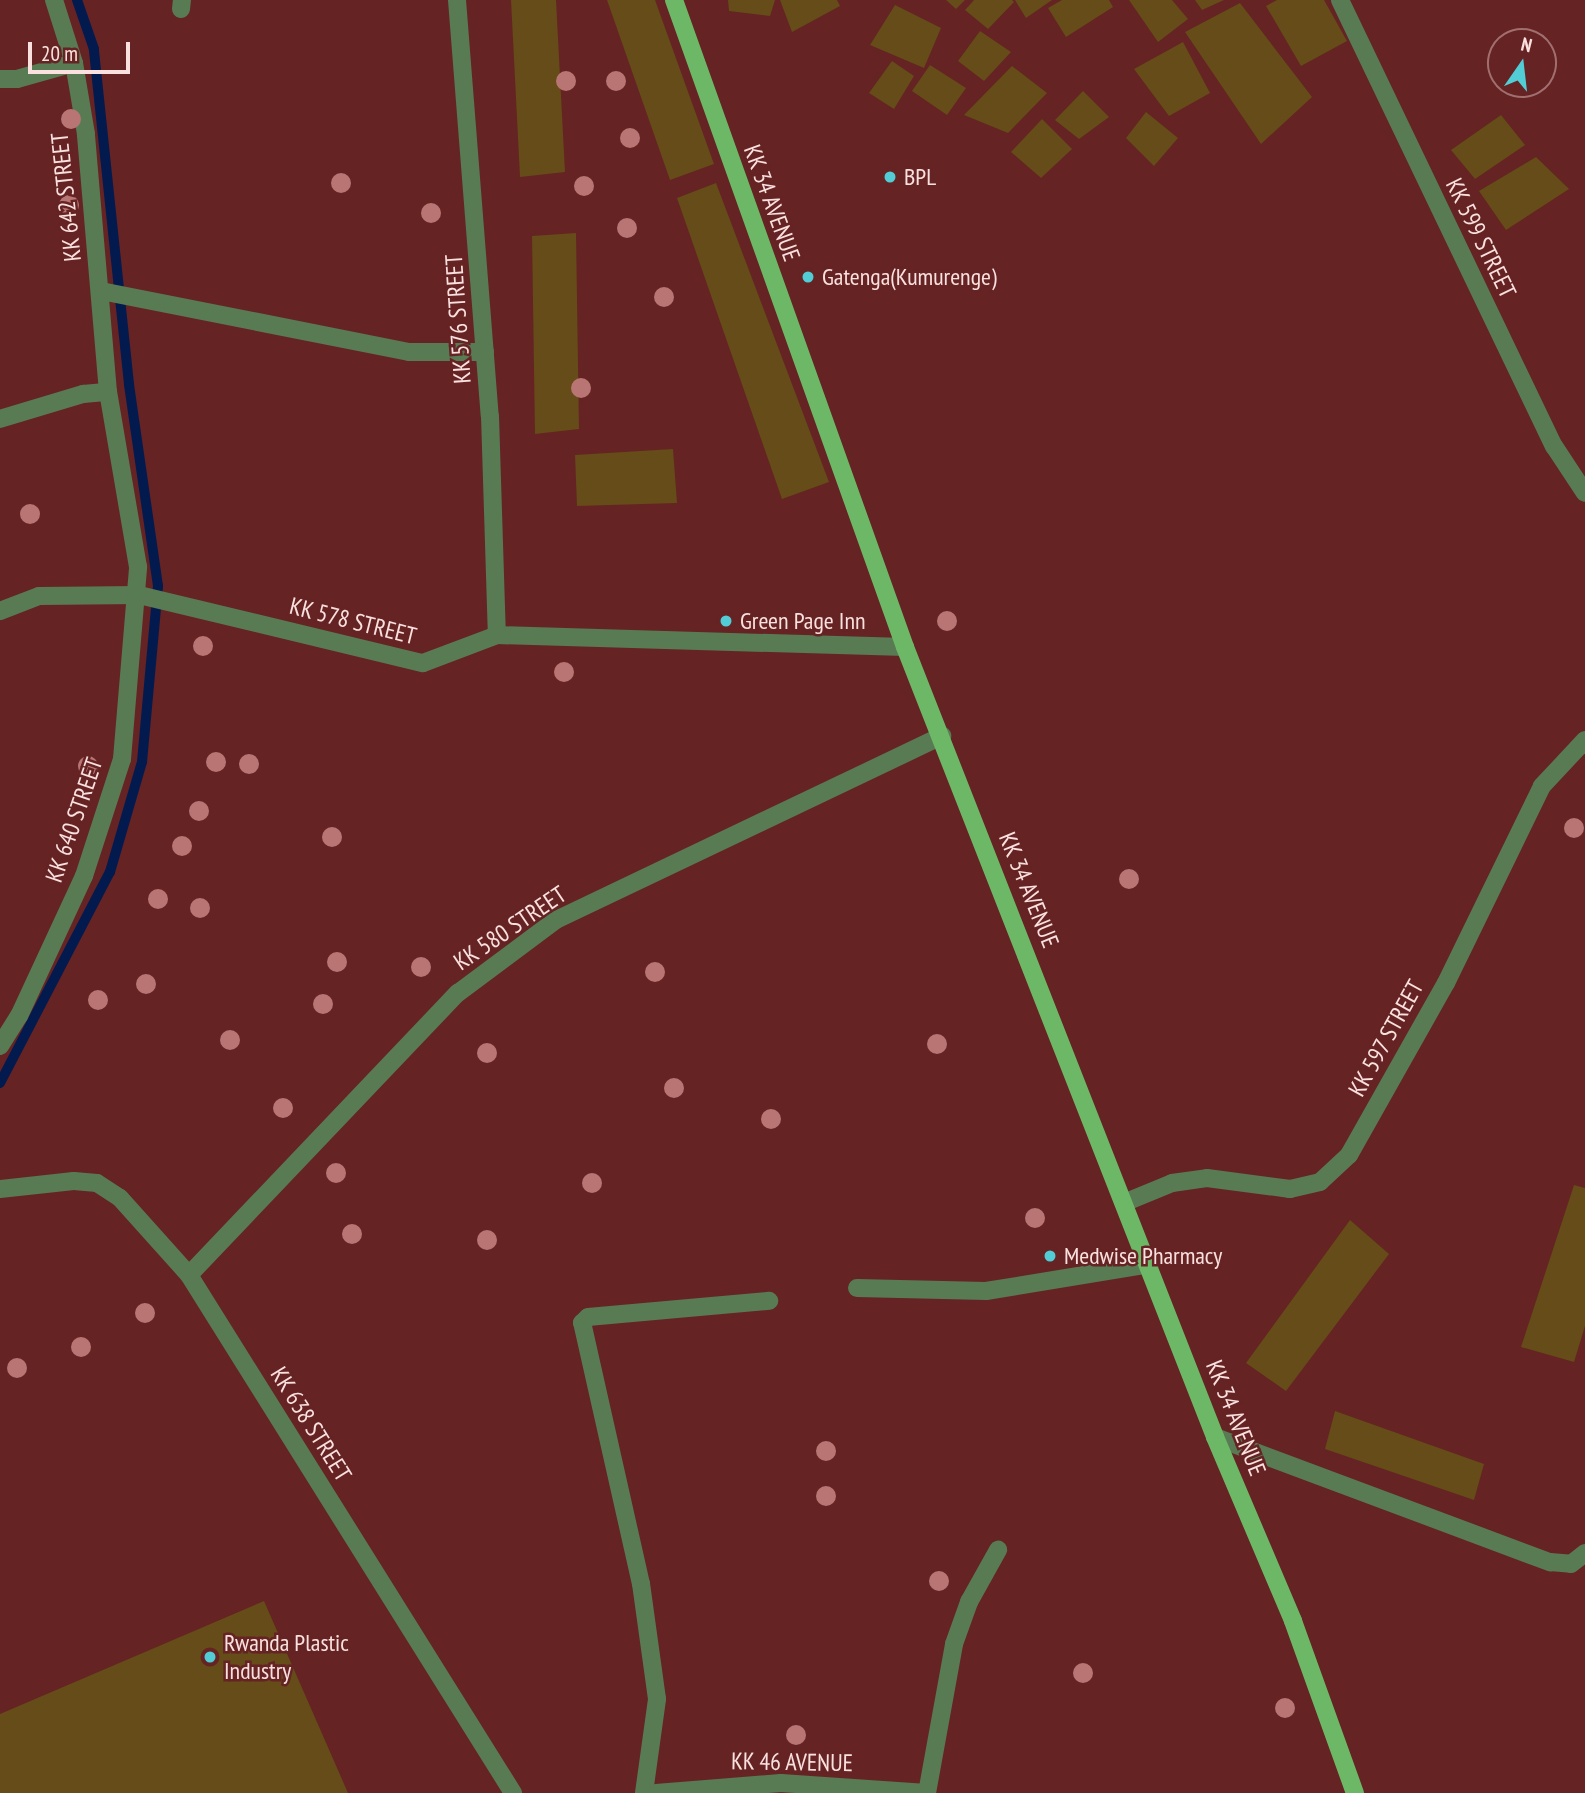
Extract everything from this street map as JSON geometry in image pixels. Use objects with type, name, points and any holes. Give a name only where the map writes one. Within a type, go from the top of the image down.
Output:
[{"type":"main road","name":"KK 34 AVENUE","points":[[674,0],[905,647],[1126,1202],[1215,1437],[1293,1621],[1354,1793]]},
{"type":"street","name":"KK 642 STREET","points":[[54,0],[74,63],[101,291],[108,392],[134,525],[139,595]]},
{"type":"street","name":"KK 576 STREET","points":[[457,0],[485,352],[497,635]]},
{"type":"street","name":"KK 599 STREET","points":[[1340,0],[1554,446],[1585,493]]},
{"type":"street","points":[[0,79],[17,79],[74,63]]},
{"type":"street","points":[[101,291],[409,352],[485,352]]},
{"type":"street","points":[[0,419],[83,394],[108,392]]},
{"type":"street","name":"KK 578 STREET","points":[[0,611],[39,596],[139,595],[423,663],[497,635],[905,647]]},
{"type":"street","name":"KK 640 STREET","points":[[0,1046],[19,1016],[84,876],[122,759],[139,595]]},
{"type":"street","name":"KK 580 STREET","points":[[189,1275],[458,993],[556,920],[942,736]]},
{"type":"street","name":"KK 597 STREET","points":[[1126,1202],[1172,1183],[1206,1178],[1290,1189],[1320,1182],[1349,1155],[1446,983],[1542,786],[1585,740]]},
{"type":"street","name":"KK 638 STREET","points":[[0,1189],[74,1181],[97,1183],[120,1198],[189,1275],[513,1793]]},
{"type":"street","points":[[857,1288],[986,1291],[1150,1264]]},
{"type":"street","points":[[644,1793],[657,1699],[641,1584],[582,1323],[588,1317],[769,1301]]},
{"type":"street","points":[[1215,1437],[1550,1562],[1571,1564],[1585,1553]]},
{"type":"street","points":[[927,1793],[954,1644],[969,1602],[998,1550]]},
{"type":"street","name":"KK 46 AVENUE","points":[[656,1793],[781,1783],[927,1793]]},
{"type":"building","points":[[511,0],[556,0],[565,172],[520,177]]},
{"type":"building","points":[[607,0],[655,0],[714,164],[670,180]]},
{"type":"building","points":[[728,0],[775,0],[770,16],[729,11]]},
{"type":"building","points":[[780,0],[837,0],[840,6],[792,32]]},
{"type":"building","points":[[946,0],[965,0],[956,9]]},
{"type":"building","points":[[974,0],[1014,2],[988,29],[965,10]]},
{"type":"building","points":[[1015,0],[1052,0],[1026,18]]},
{"type":"building","points":[[1062,0],[1109,0],[1113,7],[1066,37],[1048,8]]},
{"type":"building","points":[[1129,0],[1172,0],[1188,19],[1158,42]]},
{"type":"building","points":[[1195,0],[1224,0],[1202,10]]},
{"type":"building","points":[[1277,0],[1324,0],[1347,41],[1301,66],[1266,6]]},
{"type":"building","points":[[1240,3],[1312,97],[1261,144],[1185,32]]},
{"type":"building","points":[[895,5],[941,28],[924,68],[870,45]]},
{"type":"building","points":[[980,31],[1011,52],[984,81],[958,61]]},
{"type":"building","points":[[1183,42],[1210,93],[1169,116],[1134,69]]},
{"type":"building","points":[[892,61],[914,76],[894,109],[869,93]]},
{"type":"building","points":[[930,65],[966,88],[947,115],[912,91]]},
{"type":"building","points":[[1012,66],[1047,93],[1008,133],[964,115]]},
{"type":"building","points":[[1083,91],[1109,117],[1079,139],[1055,120]]},
{"type":"building","points":[[1146,112],[1178,138],[1154,166],[1126,138]]},
{"type":"building","points":[[1501,115],[1525,145],[1475,179],[1451,150]]},
{"type":"building","points":[[1042,119],[1072,149],[1041,178],[1011,152]]},
{"type":"building","points":[[1536,157],[1569,189],[1506,230],[1479,191]]},
{"type":"building","points":[[716,183],[829,482],[782,499],[677,198]]},
{"type":"building","points":[[576,233],[579,429],[535,434],[532,236]]},
{"type":"building","points":[[673,449],[677,503],[577,506],[575,455]]},
{"type":"building","points":[[1574,1185],[1585,1188],[1585,1326],[1574,1362],[1521,1347]]},
{"type":"building","points":[[1350,1220],[1389,1254],[1286,1391],[1246,1363]]},
{"type":"building","points":[[1335,1411],[1484,1464],[1474,1500],[1325,1449]]},
{"type":"building","name":"Rwanda Plastic Industry","points":[[264,1601],[348,1793],[0,1793],[0,1714]]},
{"type":"waterway","points":[[0,1083],[110,872],[142,762],[158,586],[129,384],[94,49],[77,0]]},
{"type":"place","name":"BPL","points":[[890,177]]},
{"type":"place","name":"Gatenga(Kumurenge)","points":[[808,277]]},
{"type":"place","name":"Green Page Inn","points":[[726,621]]},
{"type":"place","name":"Medwise Pharmacy","points":[[1050,1256]]},
{"type":"place","name":"Rwanda Plastic Industry","points":[[210,1657]]}]
